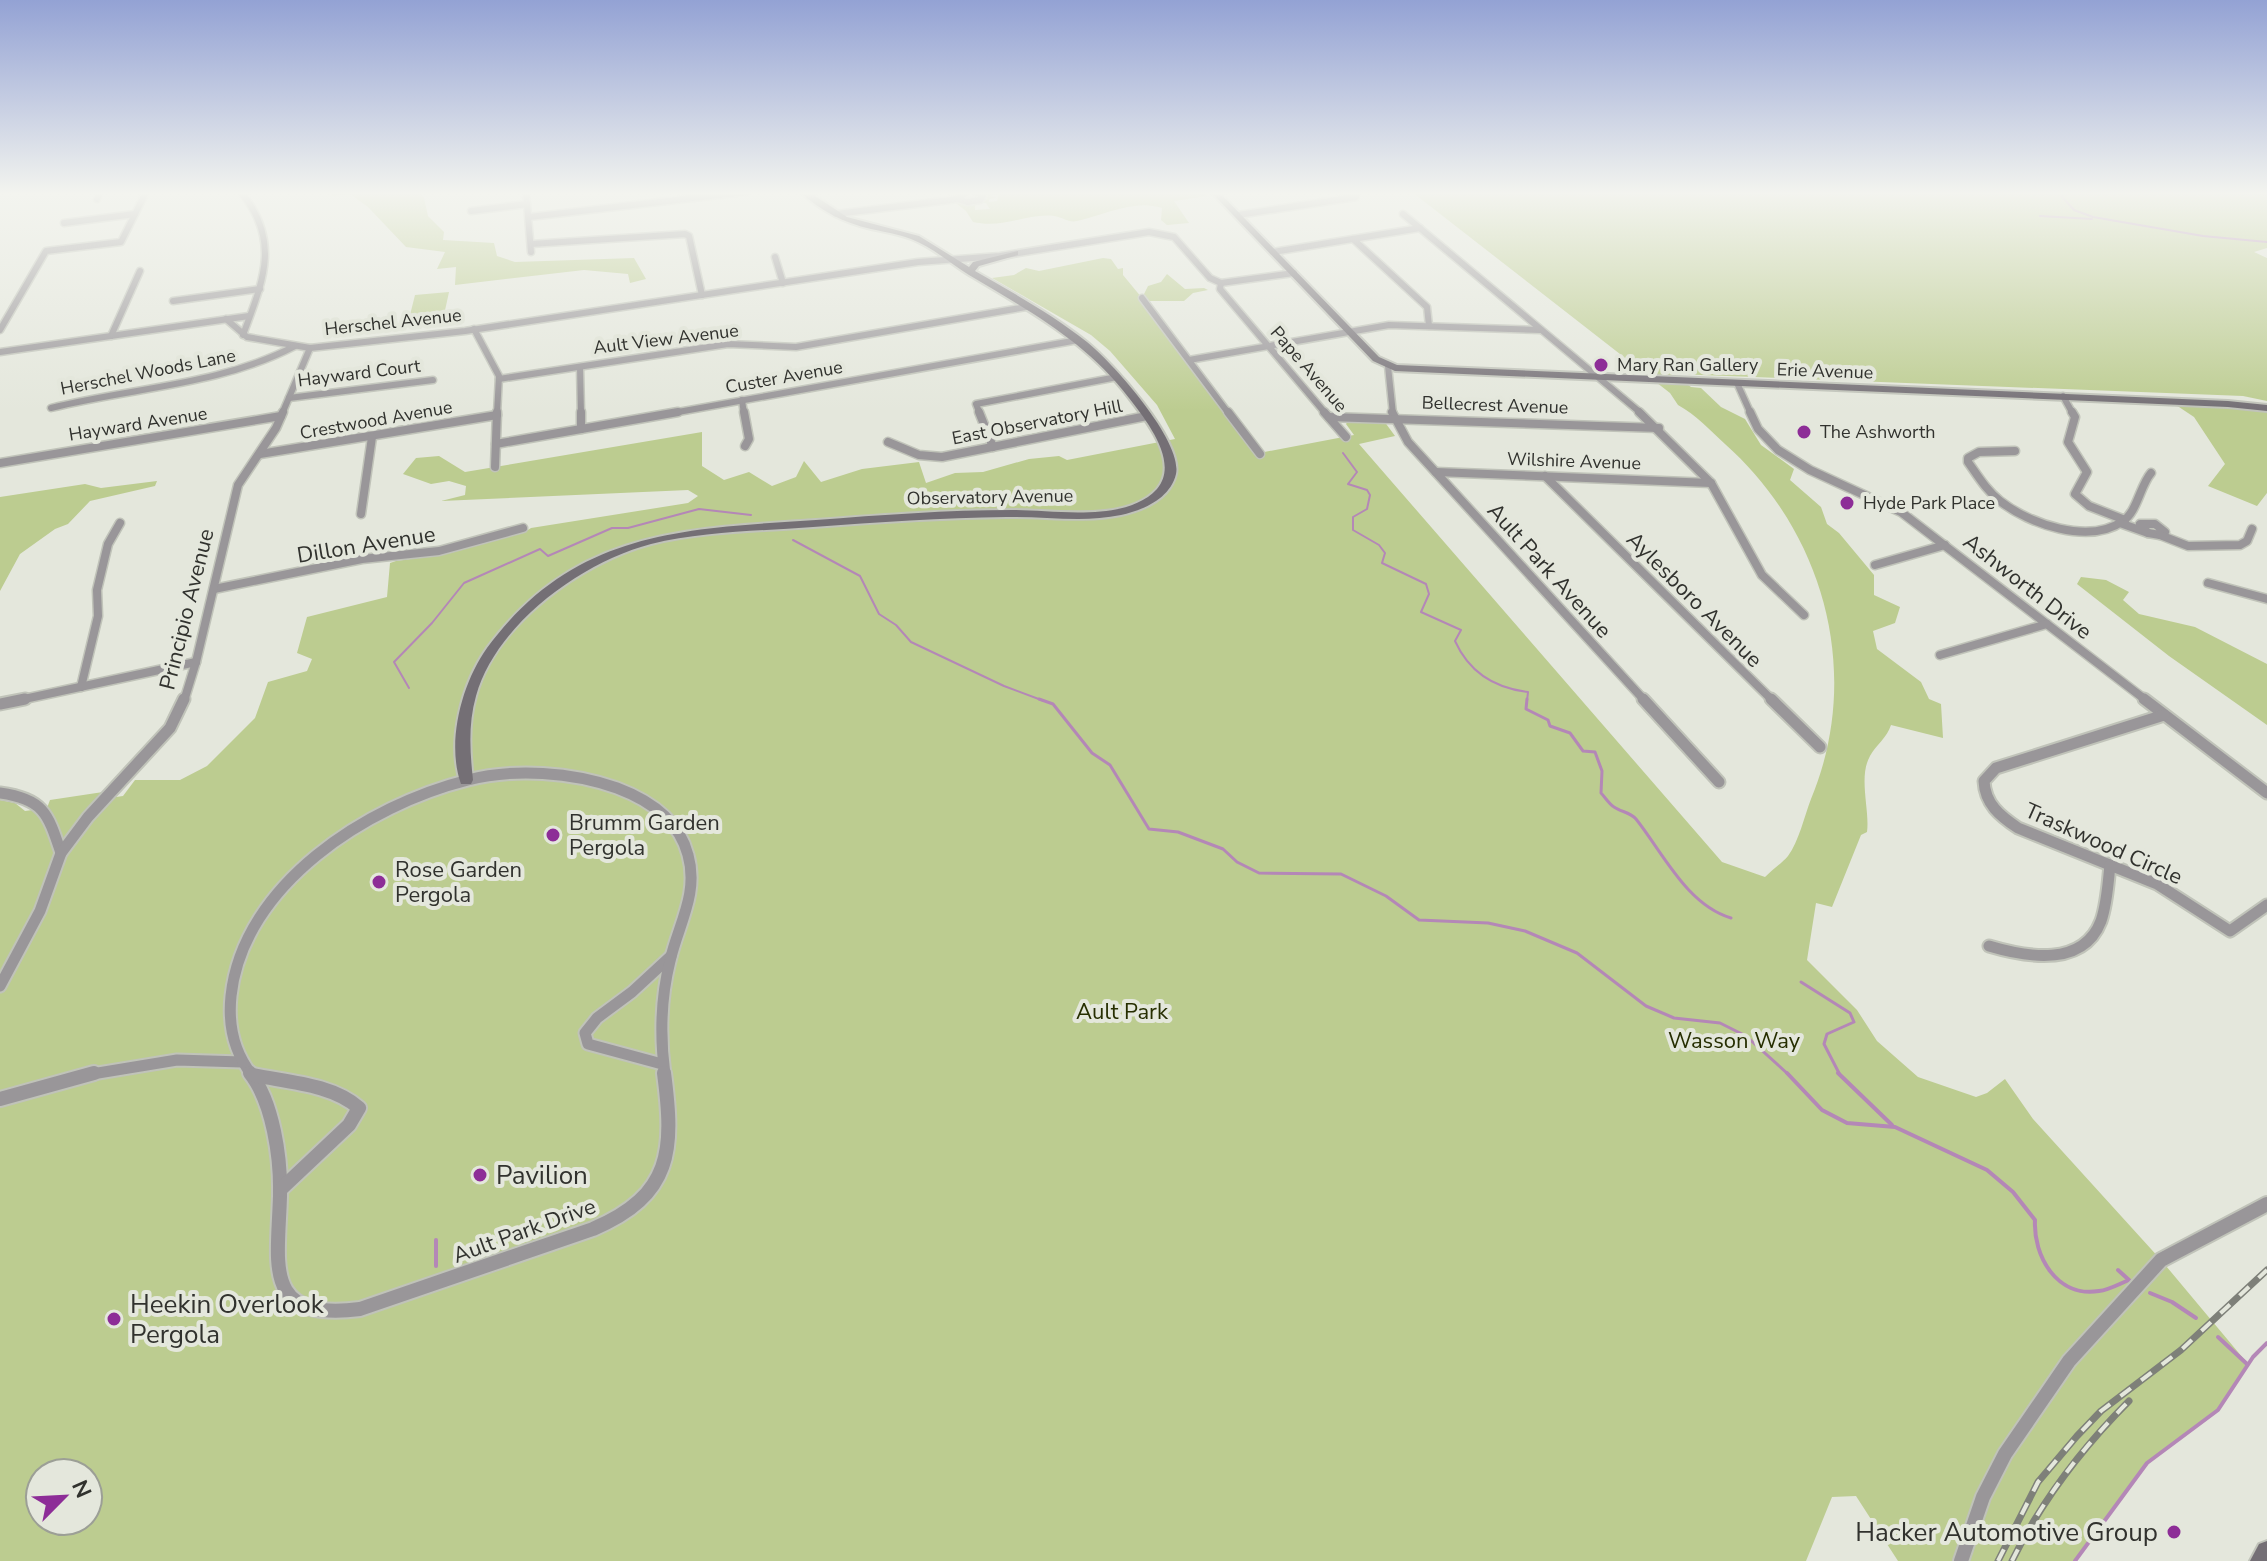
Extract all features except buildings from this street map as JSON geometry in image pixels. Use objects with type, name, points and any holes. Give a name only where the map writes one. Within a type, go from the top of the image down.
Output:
[{"type":"street","points":[[0,330],[38,265]]},
{"type":"street","points":[[226,319],[243,335],[268,265]]},
{"type":"street","points":[[695,265],[702,295]]},
{"type":"street","points":[[777,265],[783,283]]},
{"type":"street","name":"Herschel Avenue","points":[[243,335],[310,348],[474,329],[909,265]]},
{"type":"street","name":"Observatory Avenue","points":[[466,780],[461,744],[466,701],[480,668],[501,636],[536,599],[586,565],[641,542],[699,530],[930,516],[1101,513],[1130,509],[1153,499],[1169,476],[1169,457],[1147,416],[1117,377],[1102,359],[1078,340],[959,265]]},
{"type":"street","points":[[970,271],[975,265]]},
{"type":"street","name":"Pape Avenue","points":[[1200,265],[1346,437]]},
{"type":"street","points":[[1286,265],[1376,359],[1388,366]]},
{"type":"street","points":[[1381,265],[1427,307],[1429,326]]},
{"type":"street","points":[[1464,265],[1659,428],[1711,483],[1754,564],[1773,587],[1804,615]]},
{"type":"street","points":[[111,336],[140,271]]},
{"type":"street","points":[[1218,285],[1294,273]]},
{"type":"street","points":[[173,301],[260,289]]},
{"type":"street","points":[[1142,298],[1260,454]]},
{"type":"street","name":"Ault View Avenue","points":[[499,379],[728,344],[796,347],[1026,307]]},
{"type":"street","points":[[0,352],[249,316]]},
{"type":"street","points":[[1189,360],[1389,325],[1541,330]]},
{"type":"street","points":[[474,329],[499,379],[495,467]]},
{"type":"street","name":"Custer Avenue","points":[[496,444],[1078,340]]},
{"type":"street","name":"Herschel Woods Lane","points":[[51,408],[217,378],[265,362],[295,346]]},
{"type":"street","name":"Principio Avenue","points":[[0,986],[40,911],[61,853],[88,817],[170,728],[181,709],[196,662],[238,485],[281,416],[310,348]]},
{"type":"street","name":"Erie Avenue","points":[[1388,366],[2267,408]]},
{"type":"street","name":"Ault Park Avenue","points":[[1388,366],[1393,417],[1408,442],[1719,782]]},
{"type":"street","points":[[580,367],[581,429]]},
{"type":"street","points":[[993,447],[976,404],[1117,377]]},
{"type":"street","name":"Hayward Court","points":[[289,398],[433,380]]},
{"type":"street","name":"Ashworth Drive","points":[[1737,383],[1758,429],[1778,450],[1810,470],[1893,507],[2267,793]]},
{"type":"street","points":[[2063,396],[2075,417],[2068,442],[2087,472],[2075,494],[2089,506],[2148,533],[2195,546],[2240,545],[2247,541],[2252,529]]},
{"type":"street","points":[[742,400],[749,439],[745,446]]},
{"type":"street","name":"Crestwood Avenue","points":[[260,454],[497,415]]},
{"type":"street","name":"Hayward Avenue","points":[[0,463],[281,416]]},
{"type":"street","name":"East Observatory Hill","points":[[888,442],[919,455],[935,457],[1147,416]]},
{"type":"street","name":"Bellecrest Avenue","points":[[1329,417],[1659,428]]},
{"type":"street","points":[[361,514],[372,437]]},
{"type":"street","points":[[2015,451],[1979,452],[1968,458],[1990,493],[2005,505],[2044,524],[2065,529],[2103,528],[2125,520],[2162,528],[2165,532],[2160,535]]},
{"type":"street","name":"Wilshire Avenue","points":[[1436,472],[1711,483]]},
{"type":"street","points":[[2125,520],[2135,495],[2151,473]]},
{"type":"street","name":"Aylesboro Avenue","points":[[1545,476],[1820,747]]},
{"type":"street","points":[[81,687],[98,616],[97,590],[108,544],[120,523]]},
{"type":"street","points":[[2147,523],[2140,526],[2148,533]]},
{"type":"street","name":"Dillon Avenue","points":[[214,589],[362,559],[439,551],[523,528]]},
{"type":"street","points":[[1875,565],[1945,545]]},
{"type":"street","points":[[2208,583],[2267,599]]},
{"type":"street","points":[[1940,655],[2047,624]]},
{"type":"street","points":[[0,704],[196,662]]},
{"type":"street","name":"Traskwood Circle","points":[[2164,715],[1996,768],[1984,781],[1987,799],[2009,822],[2157,884],[2230,931],[2267,905]]},
{"type":"street","name":"Ault Park Drive","points":[[537,774],[591,778],[629,790],[667,818],[684,846],[691,877],[687,916],[666,978],[662,1064],[673,1128],[670,1152],[651,1187],[613,1220],[360,1309],[318,1312],[302,1305],[284,1288],[277,1264],[280,1190],[266,1097],[242,1062],[234,1042],[230,1020],[232,985],[249,937],[278,895],[311,861],[346,834],[386,812],[466,780],[537,774]]},
{"type":"street","points":[[0,793],[31,799],[42,806],[61,853]]},
{"type":"street","points":[[1989,946],[2040,956],[2080,947],[2089,941],[2100,924],[2110,865]]},
{"type":"street","points":[[662,1064],[588,1044],[585,1033],[597,1018],[632,992],[671,956]]},
{"type":"street","points":[[0,1099],[122,1064],[190,1059],[242,1062]]},
{"type":"street","points":[[253,1075],[341,1096],[359,1108],[349,1125],[280,1190]]},
{"type":"street","points":[[1961,1561],[1983,1497],[2005,1454],[2069,1361],[2161,1260],[2267,1204]]},
{"type":"street","points":[[2261,1561],[2267,1552]]},
{"type":"green space","points":[[439,265],[638,265],[646,279],[630,283],[628,274],[584,270],[455,285],[456,267],[437,269]]},
{"type":"green space","name":"Ault Park","points":[[1069,265],[1115,265],[1118,269],[1123,268],[1123,275],[1142,298],[1148,286],[1161,282],[1167,274],[1185,289],[1208,290],[1193,293],[1184,301],[1145,301],[1259,453],[1354,435],[1346,424],[1349,420],[1384,421],[1395,436],[1359,444],[1722,862],[1765,877],[1788,856],[1795,843],[1826,752],[1834,703],[1833,655],[1825,608],[1810,562],[1788,519],[1760,480],[1691,413],[1678,405],[1670,393],[1506,265],[2267,265],[2267,401],[2243,396],[1674,374],[1691,387],[1701,388],[1721,407],[1745,419],[1761,445],[1794,469],[1790,480],[1821,507],[1827,524],[1839,533],[1874,575],[1874,595],[1900,607],[1895,623],[1873,631],[1877,649],[1921,682],[1929,699],[1941,704],[1943,738],[1891,725],[1870,756],[1865,774],[1867,832],[1861,835],[1832,907],[1816,903],[1807,960],[1857,1010],[1877,1041],[1918,1077],[1976,1097],[1987,1093],[2005,1079],[2033,1119],[2161,1260],[2248,1364],[2218,1410],[2147,1463],[2075,1561],[1898,1561],[1856,1496],[1832,1497],[1806,1561],[0,1561],[0,800],[15,803],[25,811],[47,808],[50,800],[103,792],[96,800],[123,796],[135,780],[180,780],[207,766],[255,718],[268,682],[307,671],[312,659],[297,653],[307,617],[387,597],[390,563],[432,556],[523,533],[531,528],[688,503],[698,496],[688,490],[441,501],[465,495],[466,486],[449,481],[431,484],[403,474],[416,458],[439,456],[465,472],[702,432],[702,466],[724,480],[749,472],[772,486],[796,477],[804,461],[821,482],[862,469],[919,462],[926,483],[955,473],[983,472],[1029,459],[1059,456],[1067,460],[1175,439],[1157,405],[1110,351],[1091,335],[992,278],[1014,275],[1026,268],[1039,271]]},
{"type":"green space","points":[[449,292],[444,315],[409,319],[415,295]]},
{"type":"green space","points":[[2170,401],[2267,408],[2267,493],[2257,506],[2208,486],[2225,464],[2194,417]]},
{"type":"green space","points":[[157,481],[155,486],[90,501],[68,524],[55,529],[20,554],[0,591],[0,497],[85,484],[101,488]]},
{"type":"green space","points":[[2081,577],[2106,580],[2129,592],[2123,600],[2139,614],[2195,627],[2267,664],[2267,725],[2169,656],[2077,584]]},
{"type":"waterway","points":[[1343,453],[1357,472],[1348,484],[1367,490],[1370,495],[1367,509],[1353,517],[1353,530],[1379,545],[1385,553],[1382,563],[1426,584],[1429,594],[1421,612],[1461,630],[1455,641],[1475,670],[1504,687],[1528,692],[1527,701]]},
{"type":"waterway","points":[[409,688],[394,662],[432,623],[464,583],[540,549],[548,556],[612,528],[628,528],[699,509],[751,515]]},
{"type":"waterway","points":[[793,540],[860,576],[879,614],[896,625],[911,642],[1004,686],[1044,701]]},
{"type":"waterway","points":[[1039,699],[1053,704],[1092,753],[1110,765],[1149,829],[1178,832],[1223,849],[1237,862],[1259,873],[1341,874],[1386,896],[1419,920],[1488,923],[1525,931],[1577,953],[1646,1006],[1674,1018],[1720,1023],[1746,1036],[1788,1074]]},
{"type":"waterway","points":[[1527,699],[1526,709],[1548,720],[1550,726],[1570,733],[1583,751],[1595,752],[1602,771],[1601,793],[1612,806],[1636,819],[1677,876],[1701,902],[1731,918]]},
{"type":"waterway","points":[[1801,982],[1850,1013],[1854,1022],[1827,1034],[1824,1044],[1840,1075]]},
{"type":"waterway","points":[[1788,1074],[1822,1110],[1847,1123],[1895,1127],[1987,1170],[2013,1192],[2035,1220],[2035,1234],[2043,1260],[2050,1272],[2071,1288],[2099,1291],[2129,1280],[2118,1270]]},
{"type":"waterway","points":[[1840,1075],[1892,1125]]},
{"type":"waterway","points":[[436,1240],[436,1266]]},
{"type":"waterway","points":[[2150,1293],[2172,1302],[2196,1318]]},
{"type":"waterway","points":[[2218,1337],[2247,1364]]},
{"type":"waterway","points":[[2075,1561],[2147,1463],[2218,1410],[2253,1357],[2267,1343]]},
{"type":"railway","points":[[1998,1561],[2038,1482],[2077,1436],[2101,1411],[2181,1350],[2267,1270]]},
{"type":"railway","points":[[2012,1561],[2036,1517],[2064,1476],[2129,1401]]},
{"type":"place","name":"Mary Ran Gallery","points":[[1601,365]]},
{"type":"place","name":"The Ashworth","points":[[1804,432]]},
{"type":"place","name":"Hyde Park Place","points":[[1847,503]]},
{"type":"place","name":"Brumm Garden Pergola","points":[[553,835]]},
{"type":"place","name":"Rose Garden Pergola","points":[[379,882]]},
{"type":"place","name":"Pavilion","points":[[480,1175]]},
{"type":"place","name":"Heekin Overlook Pergola","points":[[114,1319]]},
{"type":"place","name":"Hacker Automotive Group","points":[[2174,1532]]},
{"type":"park label","name":"Wasson Way","points":[[1734,1040]]}]
